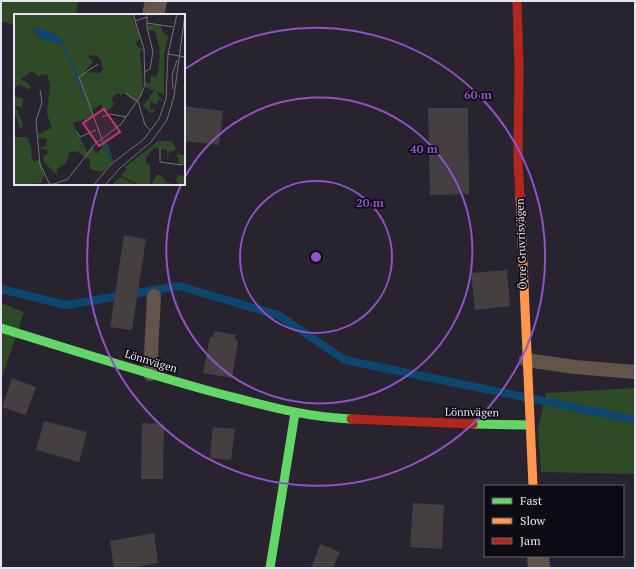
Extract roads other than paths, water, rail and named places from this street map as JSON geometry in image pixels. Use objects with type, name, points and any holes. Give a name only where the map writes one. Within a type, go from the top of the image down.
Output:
[{"type":"street","points":[[153,14],[156,1]]},
{"type":"street","name":"Övre Gruvrisvägen","points":[[517,1],[519,68],[518,161],[528,409],[533,485]]},
{"type":"street","name":"Lönnvägen","points":[[1,328],[150,374],[295,413],[332,418],[529,425]]},
{"type":"street","points":[[270,568],[295,413]]},
{"type":"street","points":[[538,557],[539,568]]},
{"type":"lane","points":[[150,374],[154,296]]},
{"type":"lane","points":[[526,360],[575,367],[635,372]]},
{"type":"waterway","points":[[1,289],[66,305],[179,286],[278,315],[345,360],[635,420]]}]
